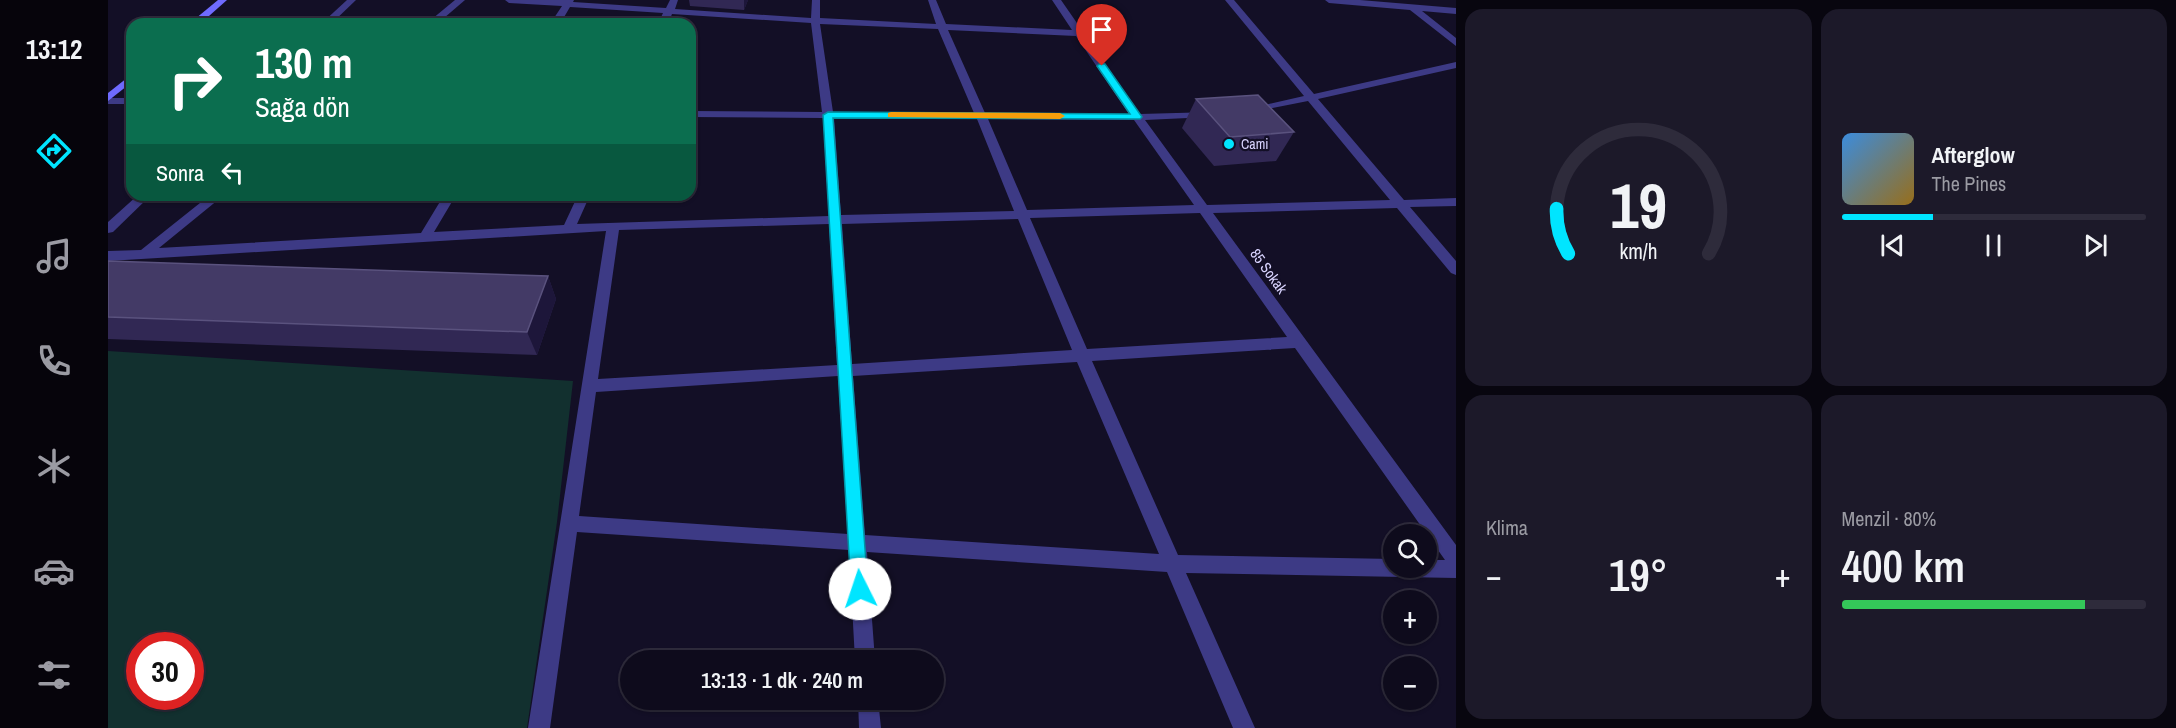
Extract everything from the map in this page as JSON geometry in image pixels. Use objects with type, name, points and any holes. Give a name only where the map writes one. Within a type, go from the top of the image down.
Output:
[{"type":"main road","points":[[195,18],[216,0]]},
{"type":"main road","points":[[201,18],[223,0]]},
{"type":"main road","points":[[108,91],[126,75]]},
{"type":"main road","points":[[108,99],[126,82]]},
{"type":"street","points":[[332,18],[352,0]]},
{"type":"street","points":[[438,18],[461,0]]},
{"type":"street","points":[[509,0],[568,2],[815,21],[1079,33]]},
{"type":"street","points":[[666,18],[674,0]]},
{"type":"street","points":[[816,0],[815,21],[828,115],[864,650]]},
{"type":"street","points":[[932,0],[941,27],[982,116],[1022,215],[1244,728]]},
{"type":"street","name":"85 Sokak","points":[[1056,0],[1137,117],[1456,560]]},
{"type":"street","points":[[1229,0],[1456,270]]},
{"type":"street","points":[[1329,0],[1410,3],[1456,11]]},
{"type":"street","points":[[559,18],[568,2]]},
{"type":"street","points":[[1410,3],[1456,44]]},
{"type":"street","points":[[696,114],[1137,117],[1229,113],[1456,65]]},
{"type":"street","points":[[108,99],[126,100]]},
{"type":"street","points":[[108,230],[139,201]]},
{"type":"street","points":[[144,254],[210,201]]},
{"type":"street","points":[[425,237],[446,201]]},
{"type":"street","points":[[568,229],[581,201]]},
{"type":"street","points":[[108,256],[613,226],[1456,202]]},
{"type":"street","points":[[539,728],[613,226]]},
{"type":"street","points":[[589,386],[1300,342]]},
{"type":"street","points":[[568,523],[1173,564],[1456,568]]},
{"type":"street","points":[[869,710],[870,728]]},
{"type":"green space","points":[[108,351],[573,381],[557,522],[527,728],[108,728]]},
{"type":"building","points":[[1258,95],[1294,132],[1230,137],[1196,99]]},
{"type":"building","points":[[108,261],[548,276],[527,332],[108,317]]},
{"type":"slow traffic","points":[[891,115],[1060,116]]},
{"type":"place","name":"Cami","points":[[1229,144]]},
{"type":"route","points":[[860,589],[828,115],[1137,117],[1102,66]]}]
